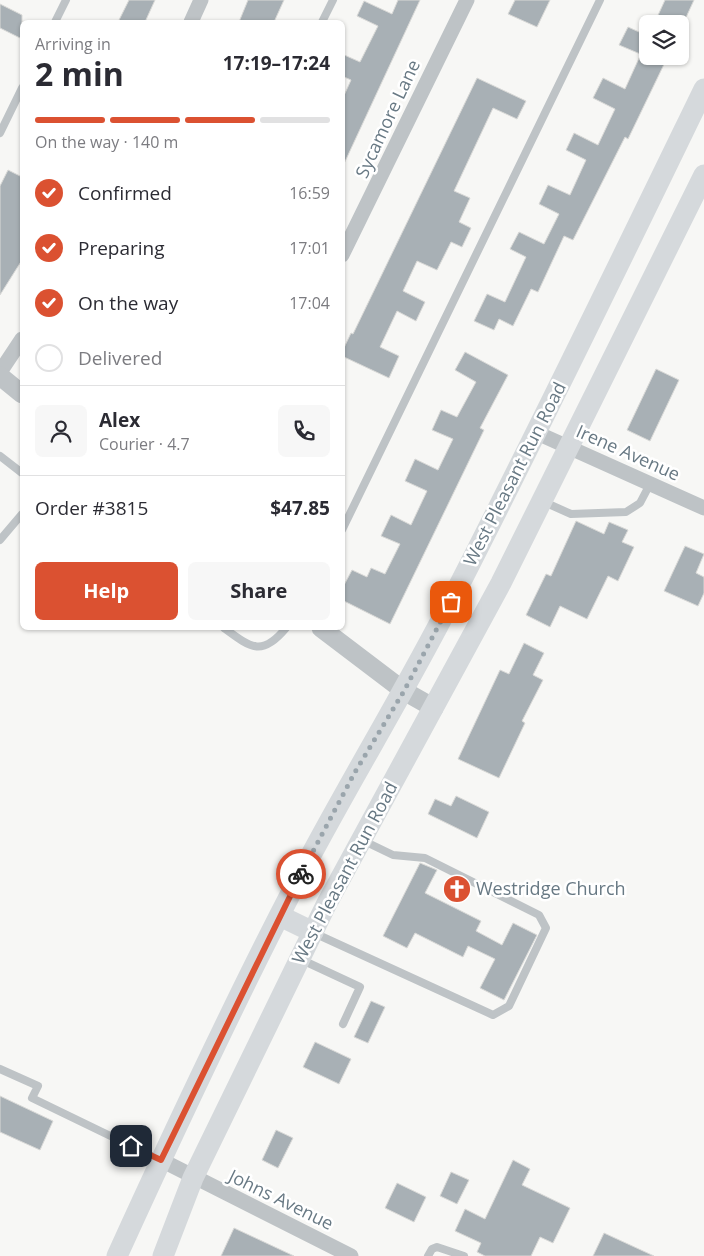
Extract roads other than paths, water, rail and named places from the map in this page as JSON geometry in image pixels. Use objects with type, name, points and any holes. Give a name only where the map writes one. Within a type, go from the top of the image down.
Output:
[{"type":"main road","name":"West Pleasant Run Road","points":[[124,1254],[161,1160],[280,916],[355,772],[404,691],[537,433],[704,89]]},
{"type":"main road","name":"West Pleasant Run Road","points":[[162,1256],[194,1178],[312,932],[360,840],[434,708],[542,502],[704,175]]},
{"type":"main road","points":[[280,916],[312,932]]},
{"type":"street","points":[[192,20],[201,0]]},
{"type":"street","name":"Sycamore Lane","points":[[345,249],[467,0]]},
{"type":"street","points":[[0,372],[20,342]]},
{"type":"street","points":[[0,376],[20,392]]},
{"type":"street","name":"Irene Avenue","points":[[537,433],[704,508]]},
{"type":"street","points":[[325,630],[404,691],[434,708]]},
{"type":"street","name":"Johns Avenue","points":[[161,1160],[351,1256]]},
{"type":"lane","points":[[56,20],[66,0]]},
{"type":"lane","points":[[323,20],[333,0]]},
{"type":"lane","points":[[345,524],[600,0]]},
{"type":"lane","points":[[0,133],[20,92]]},
{"type":"lane","points":[[0,456],[20,471]]},
{"type":"lane","points":[[542,502],[571,514],[626,512],[640,503],[650,484]]},
{"type":"lane","points":[[0,540],[20,516]]},
{"type":"lane","points":[[227,630],[245,644],[256,648],[264,647],[276,639],[284,630]]},
{"type":"lane","points":[[312,932],[493,1016],[509,1006],[546,928],[539,915],[424,858],[393,854],[360,840]]},
{"type":"lane","points":[[300,959],[360,987],[343,1024]]},
{"type":"lane","points":[[0,1069],[38,1086],[32,1098],[161,1160]]},
{"type":"lane","points":[[428,1256],[432,1249],[438,1247],[464,1256]]},
{"type":"place","name":"Westridge Church","points":[[457,889]]}]
